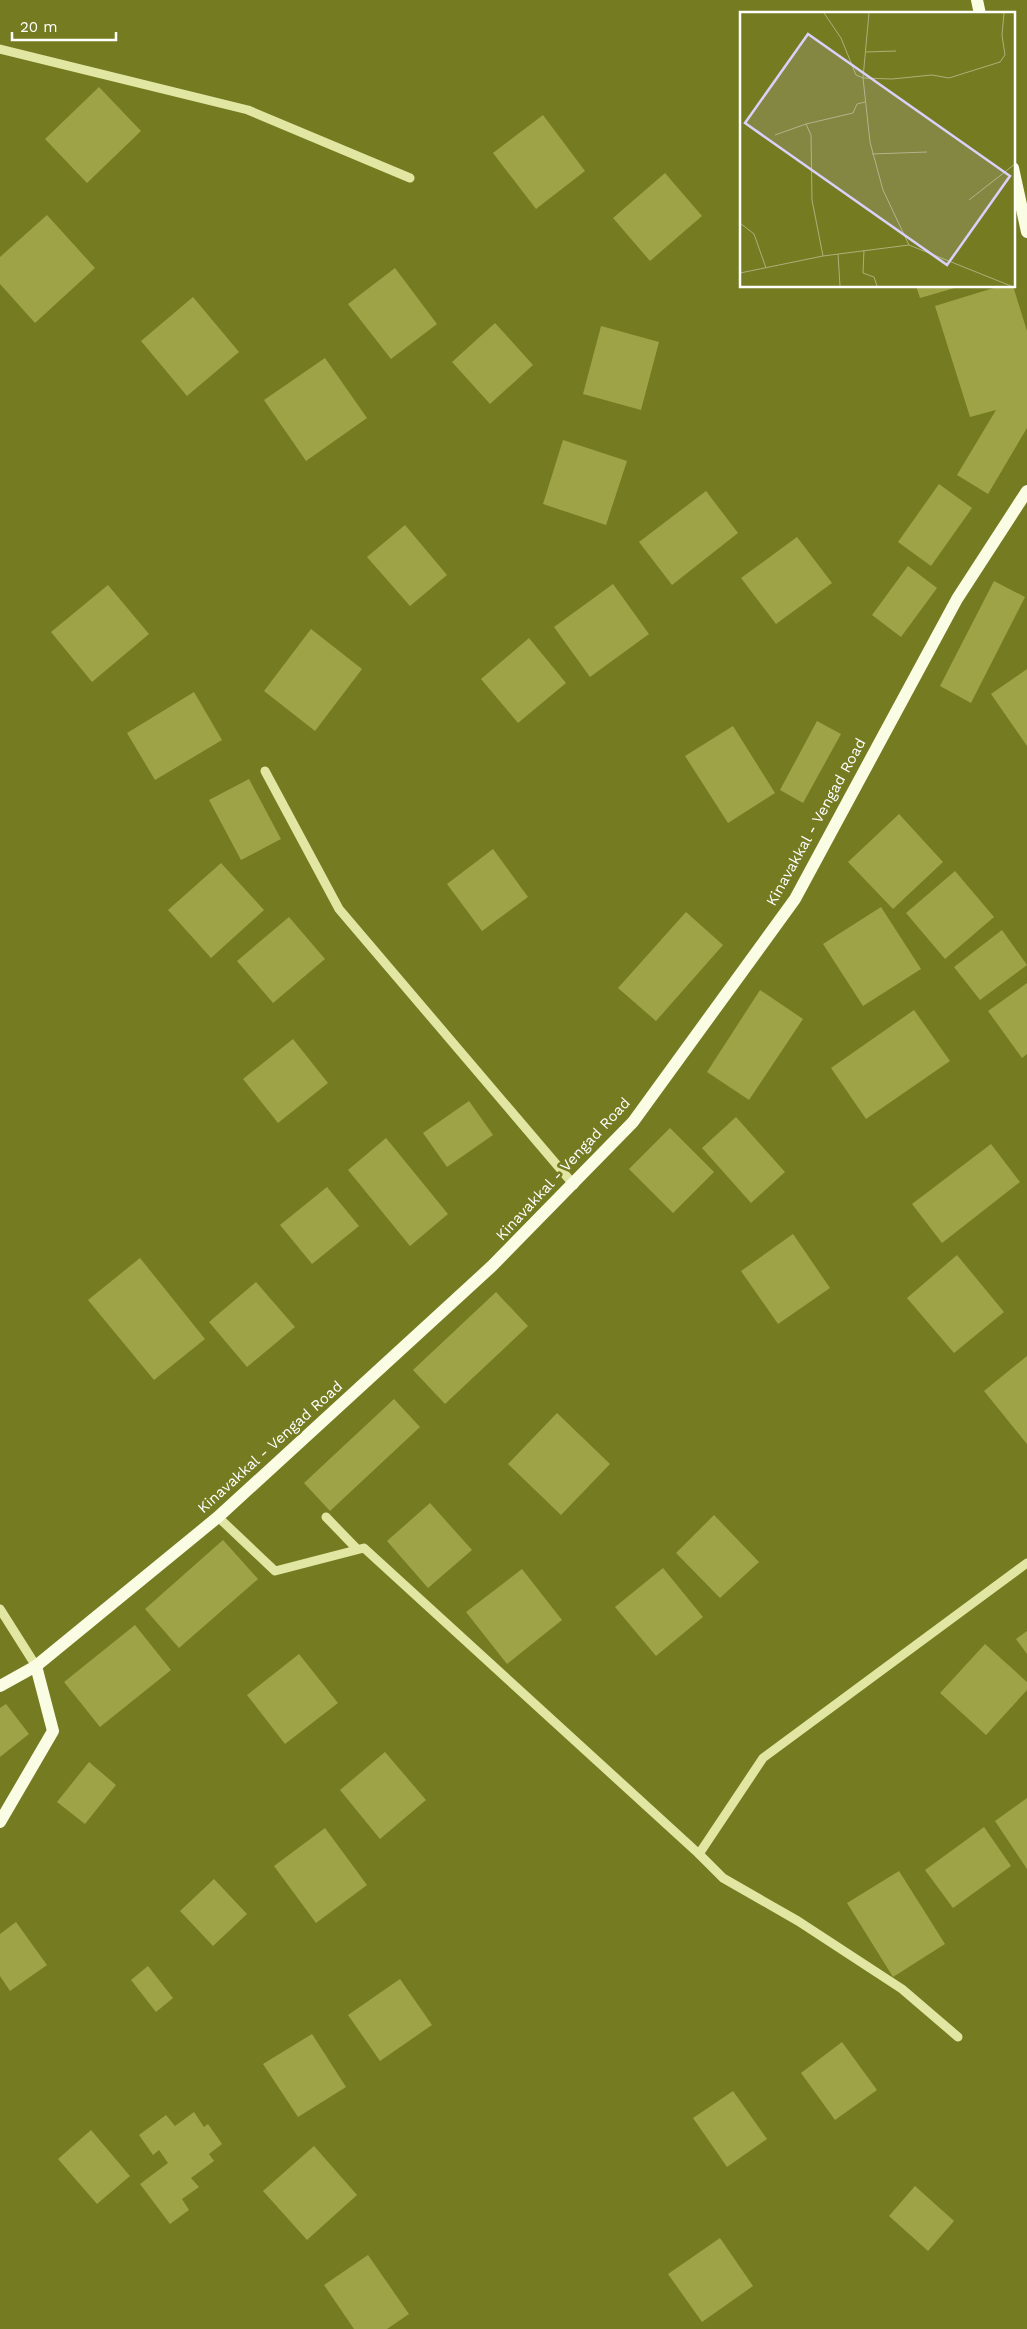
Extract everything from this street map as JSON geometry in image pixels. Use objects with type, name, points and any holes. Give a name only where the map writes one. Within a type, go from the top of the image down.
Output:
[{"type":"main road","points":[[1014,173],[1027,232]]},
{"type":"main road","name":"Kinavakkal - Vengad Road","points":[[0,1686],[36,1666],[218,1517],[492,1266],[633,1122],[794,899],[957,599],[1027,491]]},
{"type":"main road","points":[[0,1822],[53,1731],[36,1666]]},
{"type":"street","points":[[0,49],[248,110],[410,178]]},
{"type":"street","points":[[265,771],[339,909],[574,1184]]},
{"type":"street","points":[[218,1517],[276,1571],[364,1548],[699,1854],[722,1878],[798,1921],[902,1989],[958,2037]]},
{"type":"street","points":[[326,1517],[357,1549]]},
{"type":"street","points":[[699,1854],[763,1758],[1027,1563]]},
{"type":"street","points":[[0,1609],[36,1666]]},
{"type":"building","points":[[99,87],[141,131],[87,183],[45,139]]},
{"type":"building","points":[[543,115],[585,171],[536,209],[493,153]]},
{"type":"building","points":[[665,173],[702,216],[650,261],[613,218]]},
{"type":"building","points":[[47,215],[95,268],[35,323],[0,284],[0,257]]},
{"type":"building","points":[[395,268],[437,324],[391,359],[348,304]]},
{"type":"building","points":[[917,288],[955,288],[920,298]]},
{"type":"building","points":[[994,288],[1014,288],[1027,331],[1027,428],[988,494],[957,475],[996,410],[970,417],[935,306]]},
{"type":"building","points":[[193,297],[239,352],[187,396],[141,341]]},
{"type":"building","points":[[495,323],[533,365],[490,404],[452,362]]},
{"type":"building","points":[[601,326],[659,342],[641,410],[583,394]]},
{"type":"building","points":[[325,358],[367,418],[306,461],[264,400]]},
{"type":"building","points":[[563,440],[627,461],[606,525],[543,504]]},
{"type":"building","points":[[939,484],[972,508],[931,566],[898,542]]},
{"type":"building","points":[[706,491],[738,533],[672,585],[639,542]]},
{"type":"building","points":[[405,525],[447,575],[410,606],[367,557]]},
{"type":"building","points":[[797,537],[832,583],[776,624],[741,578]]},
{"type":"building","points":[[908,566],[937,588],[901,637],[872,615]]},
{"type":"building","points":[[994,581],[1025,597],[971,703],[940,686]]},
{"type":"building","points":[[613,584],[649,634],[590,677],[554,627]]},
{"type":"building","points":[[108,585],[149,634],[92,682],[51,632]]},
{"type":"building","points":[[311,629],[362,669],[315,731],[264,691]]},
{"type":"building","points":[[529,638],[566,683],[518,723],[481,679]]},
{"type":"building","points":[[1027,669],[1027,746],[991,694]]},
{"type":"building","points":[[194,692],[222,740],[155,780],[127,733]]},
{"type":"building","points":[[817,721],[841,734],[803,803],[780,790]]},
{"type":"building","points":[[733,726],[775,793],[728,823],[685,756]]},
{"type":"building","points":[[249,779],[281,839],[241,860],[209,800]]},
{"type":"building","points":[[899,814],[943,862],[893,909],[848,862]]},
{"type":"building","points":[[493,849],[528,897],[482,931],[447,884]]},
{"type":"building","points":[[221,863],[264,910],[211,958],[168,910]]},
{"type":"building","points":[[955,871],[994,917],[945,959],[906,913]]},
{"type":"building","points":[[881,907],[921,969],[863,1006],[823,944]]},
{"type":"building","points":[[686,912],[723,945],[656,1021],[618,988]]},
{"type":"building","points":[[289,917],[325,959],[273,1003],[237,961]]},
{"type":"building","points":[[1002,930],[1027,965],[980,1000],[954,967]]},
{"type":"building","points":[[1027,983],[1027,1054],[1022,1058],[988,1011]]},
{"type":"building","points":[[760,990],[803,1019],[749,1100],[707,1072]]},
{"type":"building","points":[[914,1010],[950,1061],[866,1119],[831,1068]]},
{"type":"building","points":[[293,1039],[328,1083],[278,1123],[243,1079]]},
{"type":"building","points":[[469,1101],[493,1135],[447,1167],[423,1133]]},
{"type":"building","points":[[736,1117],[785,1172],[751,1203],[702,1148]]},
{"type":"building","points":[[670,1128],[714,1172],[673,1213],[629,1169]]},
{"type":"building","points":[[386,1138],[448,1214],[410,1246],[348,1170]]},
{"type":"building","points":[[991,1144],[1020,1182],[942,1243],[912,1204]]},
{"type":"building","points":[[327,1187],[359,1226],[312,1264],[280,1225]]},
{"type":"building","points":[[793,1234],[830,1288],[778,1324],[741,1271]]},
{"type":"building","points":[[957,1255],[1004,1312],[954,1353],[907,1298]]},
{"type":"building","points":[[140,1258],[205,1339],[154,1380],[88,1300]]},
{"type":"building","points":[[256,1282],[295,1327],[247,1367],[209,1322]]},
{"type":"building","points":[[496,1292],[528,1326],[445,1404],[413,1370]]},
{"type":"building","points":[[1027,1356],[1027,1444],[984,1391]]},
{"type":"building","points":[[394,1399],[420,1427],[330,1511],[304,1483]]},
{"type":"building","points":[[557,1413],[610,1464],[561,1515],[508,1464]]},
{"type":"building","points":[[430,1503],[472,1550],[428,1588],[387,1541]]},
{"type":"building","points":[[714,1515],[759,1562],[720,1598],[676,1553]]},
{"type":"building","points":[[223,1540],[258,1579],[179,1648],[145,1609]]},
{"type":"building","points":[[663,1568],[703,1617],[656,1656],[615,1607]]},
{"type":"building","points":[[522,1569],[562,1620],[507,1664],[466,1612]]},
{"type":"building","points":[[135,1625],[171,1670],[100,1727],[64,1682]]},
{"type":"building","points":[[1027,1631],[1027,1654],[1016,1639]]},
{"type":"building","points":[[985,1644],[1027,1682],[1027,1690],[986,1735],[940,1693]]},
{"type":"building","points":[[299,1654],[338,1703],[285,1744],[247,1695]]},
{"type":"building","points":[[6,1704],[29,1734],[0,1757],[0,1708]]},
{"type":"building","points":[[385,1752],[426,1800],[380,1839],[340,1790]]},
{"type":"building","points":[[89,1762],[116,1785],[85,1824],[57,1802]]},
{"type":"building","points":[[1027,1798],[1027,1869],[995,1821]]},
{"type":"building","points":[[984,1827],[1011,1866],[953,1908],[925,1870]]},
{"type":"building","points":[[325,1828],[367,1885],[316,1923],[274,1866]]},
{"type":"building","points":[[899,1871],[945,1944],[893,1977],[847,1903]]},
{"type":"building","points":[[214,1879],[247,1914],[213,1946],[180,1911]]},
{"type":"building","points":[[16,1922],[47,1965],[10,1991],[0,1976],[0,1934]]},
{"type":"building","points":[[148,1966],[173,1998],[156,2012],[131,1980]]},
{"type":"building","points":[[400,1979],[432,2025],[380,2061],[348,2015]]},
{"type":"building","points":[[312,2034],[346,2087],[298,2117],[263,2064]]},
{"type":"building","points":[[842,2042],[877,2090],[835,2120],[801,2073]]},
{"type":"building","points":[[733,2091],[767,2139],[727,2167],[693,2118]]},
{"type":"building","points":[[194,2112],[204,2127],[208,2124],[222,2144],[209,2154],[214,2161],[191,2178],[199,2187],[182,2199],[189,2210],[170,2224],[140,2184],[168,2163],[159,2150],[153,2155],[139,2135],[166,2115],[175,2126]]},
{"type":"building","points":[[91,2130],[130,2176],[97,2204],[58,2159]]},
{"type":"building","points":[[314,2146],[357,2195],[307,2240],[263,2191]]},
{"type":"building","points":[[915,2186],[954,2221],[928,2251],[889,2216]]},
{"type":"building","points":[[720,2238],[753,2286],[702,2322],[668,2274]]},
{"type":"building","points":[[368,2255],[409,2314],[387,2329],[354,2329],[324,2285]]}]
